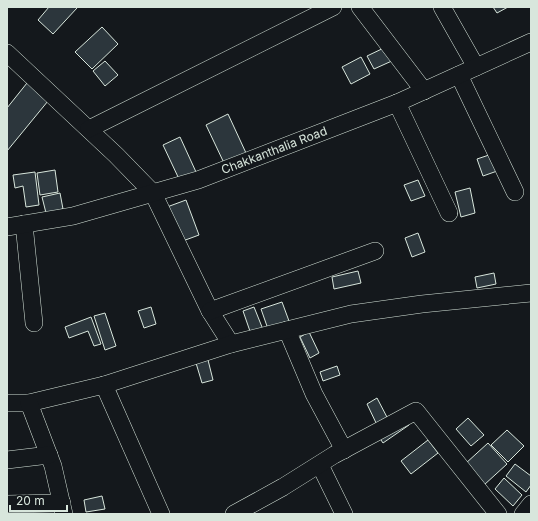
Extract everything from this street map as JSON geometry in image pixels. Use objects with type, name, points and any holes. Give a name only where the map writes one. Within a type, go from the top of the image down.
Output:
[{"type":"street","points":[[89,129],[333,7]]},
{"type":"street","points":[[360,7],[424,91]]},
{"type":"street","points":[[442,7],[476,67]]},
{"type":"street","name":"Chakkanthalia Road","points":[[7,227],[73,216],[198,180],[397,103],[531,42]]},
{"type":"street","points":[[7,53],[89,129],[153,193],[210,311],[231,344]]},
{"type":"street","points":[[459,75],[515,192]]},
{"type":"street","points":[[397,103],[449,213]]},
{"type":"street","points":[[24,224],[34,322]]},
{"type":"street","points":[[210,311],[375,251]]},
{"type":"street","points":[[7,403],[29,403],[104,385],[231,344],[352,314],[422,304],[531,293]]},
{"type":"street","points":[[287,330],[314,394],[344,450]]},
{"type":"street","points":[[104,385],[161,514]]},
{"type":"street","points":[[7,504],[63,509],[49,455],[29,403]]},
{"type":"street","points":[[234,514],[344,450],[416,411],[498,514]]},
{"type":"street","points":[[7,460],[49,455]]},
{"type":"street","points":[[320,465],[344,514]]},
{"type":"street","points":[[523,514],[531,504]]},
{"type":"building","points":[[49,7],[77,8],[53,34],[38,20]]},
{"type":"building","points":[[493,7],[508,7],[497,13]]},
{"type":"building","points":[[102,27],[118,44],[92,69],[75,52]]},
{"type":"building","points":[[388,46],[394,60],[374,69],[367,56]]},
{"type":"building","points":[[361,57],[370,74],[351,84],[342,67]]},
{"type":"building","points":[[105,61],[118,75],[105,86],[93,71]]},
{"type":"building","points":[[27,83],[48,101],[7,151],[7,108]]},
{"type":"building","points":[[228,114],[246,153],[224,163],[206,125]]},
{"type":"building","points":[[180,137],[196,172],[179,179],[163,145]]},
{"type":"building","points":[[495,153],[500,170],[483,176],[477,159]]},
{"type":"building","points":[[55,170],[58,192],[40,195],[37,173]]},
{"type":"building","points":[[35,172],[39,205],[26,207],[23,186],[15,188],[13,175]]},
{"type":"building","points":[[418,180],[425,196],[411,201],[404,185]]},
{"type":"building","points":[[470,188],[475,213],[461,217],[455,192]]},
{"type":"building","points":[[60,193],[63,209],[46,213],[42,197]]},
{"type":"building","points":[[186,200],[199,235],[180,242],[167,207]]},
{"type":"building","points":[[418,233],[425,252],[412,257],[405,238]]},
{"type":"building","points":[[358,271],[361,283],[334,289],[332,277]]},
{"type":"building","points":[[494,273],[496,284],[477,288],[475,277]]},
{"type":"building","points":[[282,302],[289,321],[268,329],[261,309]]},
{"type":"building","points":[[151,307],[156,324],[144,328],[138,311]]},
{"type":"building","points":[[254,307],[264,332],[252,337],[243,311]]},
{"type":"building","points":[[105,313],[116,346],[105,350],[94,316]]},
{"type":"building","points":[[91,317],[101,344],[94,346],[88,331],[69,338],[65,327]]},
{"type":"building","points":[[309,332],[319,353],[310,358],[300,337]]},
{"type":"building","points":[[208,360],[213,380],[202,383],[196,363]]},
{"type":"building","points":[[337,366],[340,375],[323,381],[320,372]]},
{"type":"building","points":[[377,398],[389,421],[378,427],[367,404]]},
{"type":"building","points":[[468,418],[484,435],[471,446],[456,429]]},
{"type":"building","points":[[406,420],[409,425],[383,443],[379,437]]},
{"type":"building","points":[[507,430],[524,446],[508,462],[491,445]]},
{"type":"building","points":[[428,440],[438,453],[411,474],[401,461]]},
{"type":"building","points":[[488,443],[507,464],[484,485],[465,464]]},
{"type":"building","points":[[515,464],[531,476],[531,485],[526,492],[506,476]]},
{"type":"building","points":[[504,478],[522,495],[513,506],[495,489]]},
{"type":"building","points":[[102,496],[105,509],[86,512],[84,500]]}]
